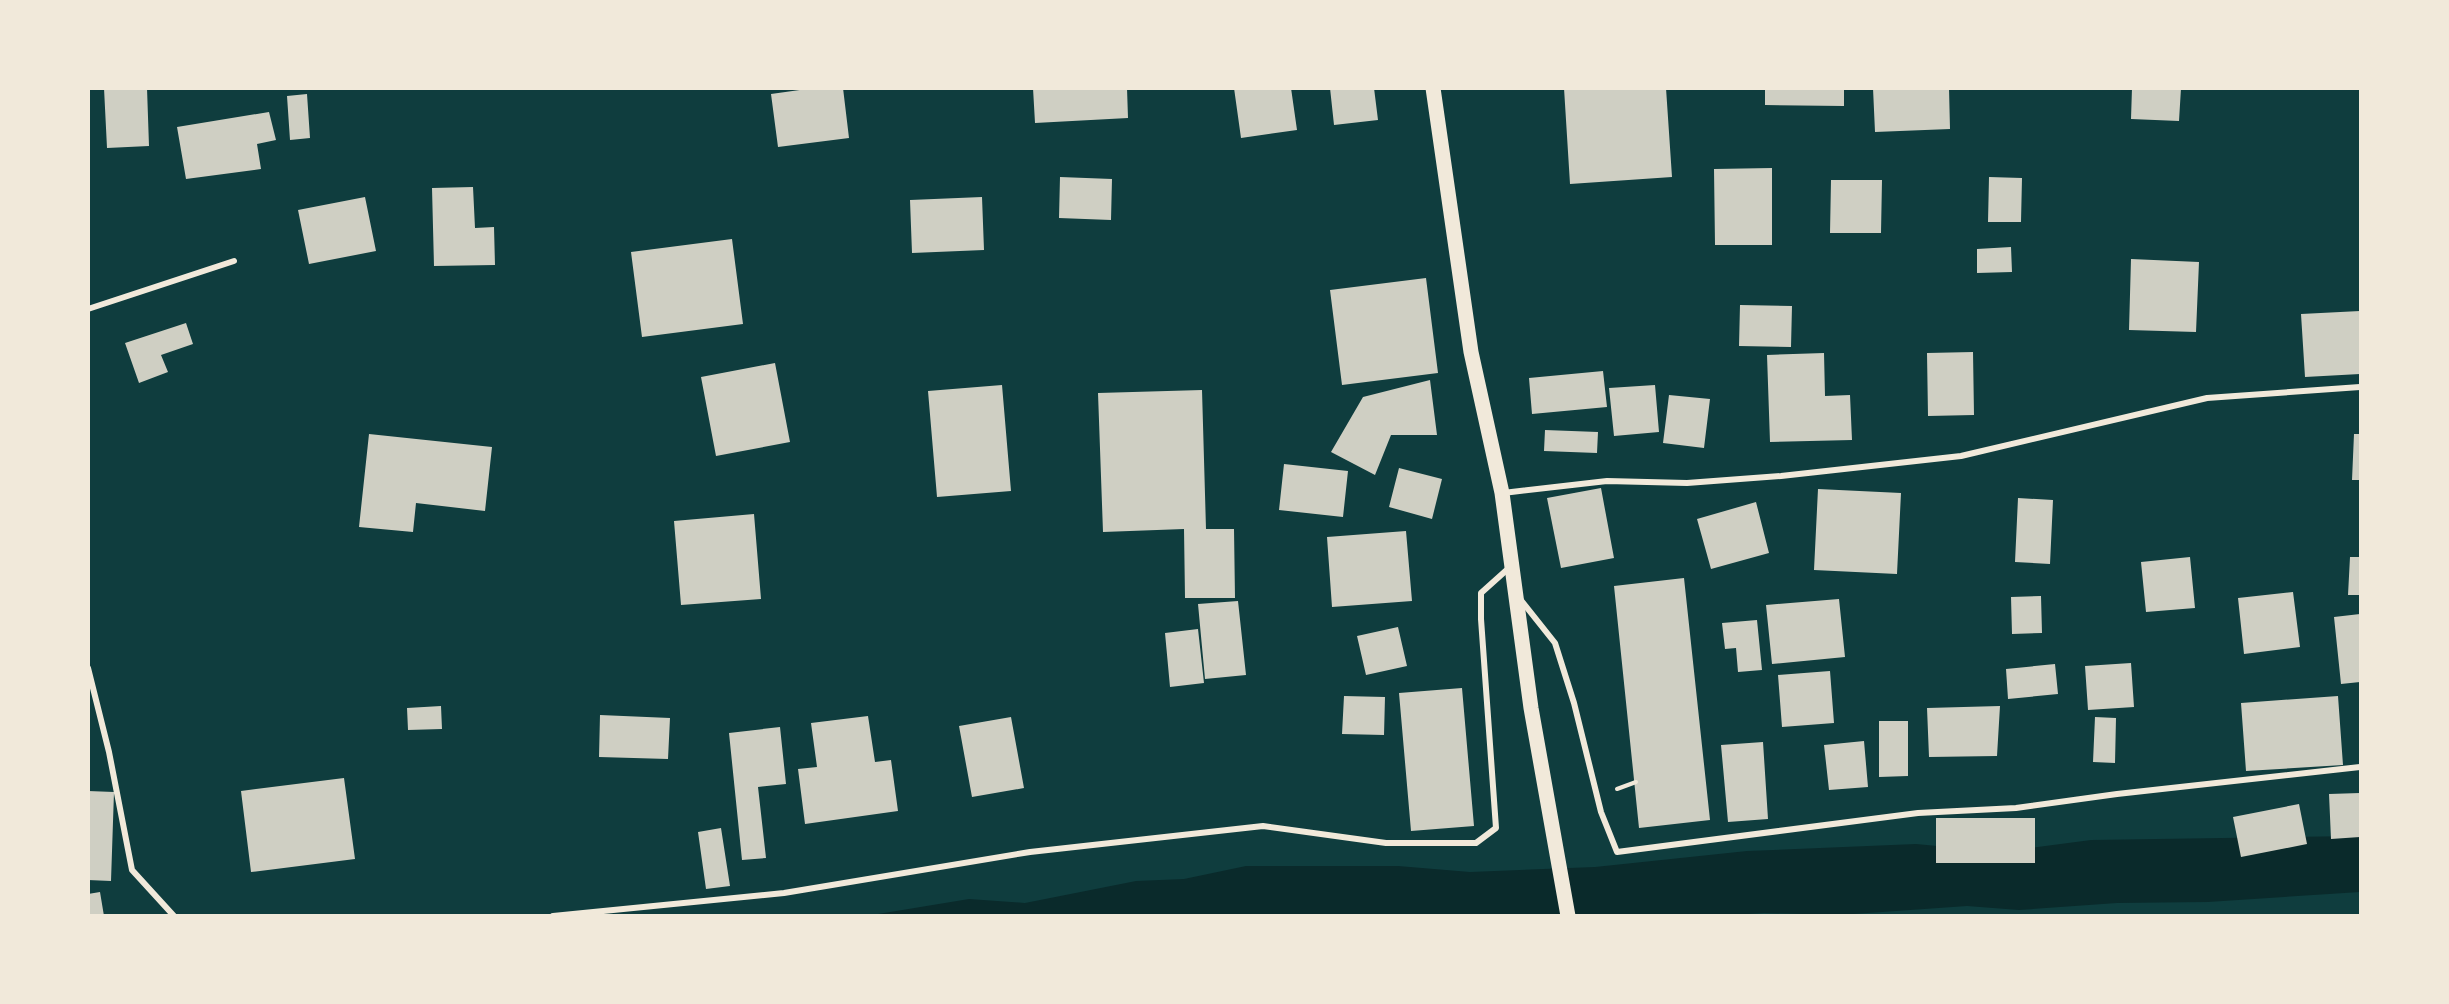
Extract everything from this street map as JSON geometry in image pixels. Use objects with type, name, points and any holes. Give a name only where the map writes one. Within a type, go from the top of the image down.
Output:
[{"type":"main road","points":[[1432,88],[1471,352],[1502,494],[1531,708],[1568,915]]},
{"type":"street","points":[[88,309],[234,261]]},
{"type":"street","points":[[1502,494],[1607,482],[1687,483],[1781,476],[1961,456],[2207,398],[2361,387]]},
{"type":"street","points":[[553,915],[784,893],[1030,852],[1263,826],[1386,843],[1476,843],[1496,828],[1493,760],[1480,619],[1481,593],[1511,566]]},
{"type":"street","points":[[1517,596],[1555,644],[1574,703],[1601,812],[1617,852],[1918,813],[2016,808],[2117,794],[2361,767]]},
{"type":"street","points":[[88,668],[109,752],[132,870],[174,915]]},
{"type":"water","points":[[2360,836],[2360,892],[2208,902],[2117,903],[2019,910],[1967,906],[1839,915],[1764,913],[1716,916],[866,916],[969,899],[1025,903],[1136,881],[1184,879],[1246,866],[1398,866],[1470,872],[1595,867],[1747,851],[1916,844],[2001,852],[2091,840]]},
{"type":"building","points":[[104,88],[147,88],[149,146],[107,148]]},
{"type":"building","points":[[814,88],[843,88],[849,138],[778,147],[771,94]]},
{"type":"building","points":[[1033,88],[1127,88],[1128,118],[1035,123]]},
{"type":"building","points":[[1234,88],[1291,88],[1297,130],[1241,138]]},
{"type":"building","points":[[1330,88],[1374,88],[1378,120],[1334,125]]},
{"type":"building","points":[[1564,88],[1666,88],[1672,177],[1570,184]]},
{"type":"building","points":[[1765,88],[1844,88],[1844,106],[1765,105]]},
{"type":"building","points":[[1873,88],[1949,88],[1950,129],[1875,132]]},
{"type":"building","points":[[2132,88],[2181,88],[2179,121],[2131,119]]},
{"type":"building","points":[[307,94],[310,138],[290,140],[287,96]]},
{"type":"building","points":[[269,112],[276,140],[257,144],[261,169],[186,179],[177,127]]},
{"type":"building","points":[[1772,168],[1772,245],[1715,245],[1714,169]]},
{"type":"building","points":[[1060,177],[1112,179],[1111,220],[1059,218]]},
{"type":"building","points":[[1989,177],[2022,178],[2021,222],[1988,222]]},
{"type":"building","points":[[1831,180],[1882,180],[1881,233],[1830,233]]},
{"type":"building","points":[[473,187],[475,228],[494,227],[495,265],[434,266],[432,188]]},
{"type":"building","points":[[365,197],[376,251],[309,264],[298,210]]},
{"type":"building","points":[[982,197],[984,250],[912,253],[910,200]]},
{"type":"building","points":[[732,239],[743,324],[642,337],[631,252]]},
{"type":"building","points":[[2011,247],[2012,272],[1977,273],[1977,249]]},
{"type":"building","points":[[2131,259],[2199,262],[2196,332],[2129,330]]},
{"type":"building","points":[[1426,278],[1438,373],[1342,385],[1330,290]]},
{"type":"building","points":[[1740,305],[1792,306],[1791,347],[1739,346]]},
{"type":"building","points":[[2360,311],[2360,374],[2305,377],[2301,314]]},
{"type":"building","points":[[186,323],[193,344],[161,355],[168,372],[139,383],[125,343]]},
{"type":"building","points":[[1973,352],[1974,415],[1928,416],[1927,353]]},
{"type":"building","points":[[1824,353],[1825,396],[1850,395],[1852,440],[1770,442],[1767,355]]},
{"type":"building","points":[[775,363],[790,442],[716,456],[701,377]]},
{"type":"building","points":[[1603,371],[1607,407],[1532,414],[1529,378]]},
{"type":"building","points":[[1430,380],[1437,435],[1391,435],[1375,475],[1331,452],[1363,397]]},
{"type":"building","points":[[1002,385],[1011,491],[937,497],[928,391]]},
{"type":"building","points":[[1655,385],[1659,432],[1614,436],[1609,388]]},
{"type":"building","points":[[1202,390],[1206,529],[1234,529],[1235,598],[1185,598],[1184,529],[1103,532],[1098,393]]},
{"type":"building","points":[[1669,395],[1710,399],[1704,448],[1663,443]]},
{"type":"building","points":[[1545,430],[1598,432],[1597,453],[1544,451]]},
{"type":"building","points":[[369,434],[492,447],[485,511],[416,503],[413,532],[359,527]]},
{"type":"building","points":[[2354,434],[2360,434],[2360,480],[2352,480]]},
{"type":"building","points":[[1284,464],[1348,471],[1343,517],[1279,510]]},
{"type":"building","points":[[1399,468],[1442,479],[1432,519],[1389,507]]},
{"type":"building","points":[[1601,488],[1614,558],[1561,568],[1547,498]]},
{"type":"building","points":[[1818,489],[1901,493],[1897,574],[1814,570]]},
{"type":"building","points":[[2018,498],[2053,500],[2050,564],[2015,562]]},
{"type":"building","points":[[1756,502],[1769,553],[1711,569],[1697,519]]},
{"type":"building","points":[[754,514],[761,599],[681,605],[674,521]]},
{"type":"building","points":[[1406,531],[1412,601],[1332,607],[1327,537]]},
{"type":"building","points":[[2190,557],[2195,608],[2146,612],[2141,562]]},
{"type":"building","points":[[2350,557],[2360,557],[2360,595],[2348,595]]},
{"type":"building","points":[[1684,578],[1710,820],[1639,828],[1614,586]]},
{"type":"building","points":[[2293,592],[2300,647],[2244,654],[2238,598]]},
{"type":"building","points":[[2041,596],[2042,633],[2012,634],[2011,597]]},
{"type":"building","points":[[1839,599],[1845,657],[1772,664],[1766,605]]},
{"type":"building","points":[[1238,601],[1246,675],[1205,679],[1198,604]]},
{"type":"building","points":[[2360,614],[2360,682],[2341,684],[2334,617]]},
{"type":"building","points":[[1757,620],[1762,670],[1738,672],[1736,648],[1725,649],[1722,623]]},
{"type":"building","points":[[1398,627],[1407,666],[1366,675],[1357,636]]},
{"type":"building","points":[[1198,629],[1204,683],[1170,687],[1165,633]]},
{"type":"building","points":[[2131,663],[2134,707],[2088,710],[2085,666]]},
{"type":"building","points":[[2055,664],[2058,694],[2008,699],[2006,669]]},
{"type":"building","points":[[1830,671],[1834,723],[1782,727],[1778,675]]},
{"type":"building","points":[[1462,688],[1474,826],[1411,831],[1399,693]]},
{"type":"building","points":[[1344,696],[1385,697],[1384,735],[1342,734]]},
{"type":"building","points":[[2338,696],[2343,765],[2246,771],[2241,703]]},
{"type":"building","points":[[441,706],[442,729],[408,730],[407,708]]},
{"type":"building","points":[[2000,706],[1997,756],[1929,757],[1927,708]]},
{"type":"building","points":[[600,715],[670,718],[668,759],[599,757]]},
{"type":"building","points":[[868,716],[875,762],[891,760],[898,811],[805,824],[798,769],[817,767],[811,723]]},
{"type":"building","points":[[1011,717],[1024,788],[972,797],[959,726]]},
{"type":"building","points":[[2095,717],[2116,718],[2115,763],[2093,762]]},
{"type":"building","points":[[1879,721],[1908,721],[1908,776],[1879,777]]},
{"type":"building","points":[[780,727],[786,784],[758,787],[766,858],[742,860],[729,733]]},
{"type":"building","points":[[1864,741],[1868,787],[1829,790],[1824,745]]},
{"type":"building","points":[[1763,742],[1768,819],[1728,822],[1721,745]]},
{"type":"building","points":[[344,778],[355,859],[251,872],[241,791]]},
{"type":"building","points":[[88,791],[114,792],[111,881],[88,880]]},
{"type":"building","points":[[2360,793],[2360,837],[2331,839],[2329,794]]},
{"type":"building","points":[[2299,804],[2307,844],[2241,857],[2233,817]]},
{"type":"building","points":[[1936,818],[2035,818],[2035,863],[1936,863]]},
{"type":"building","points":[[721,828],[730,886],[706,889],[698,832]]},
{"type":"building","points":[[100,892],[104,916],[88,916],[88,894]]}]
